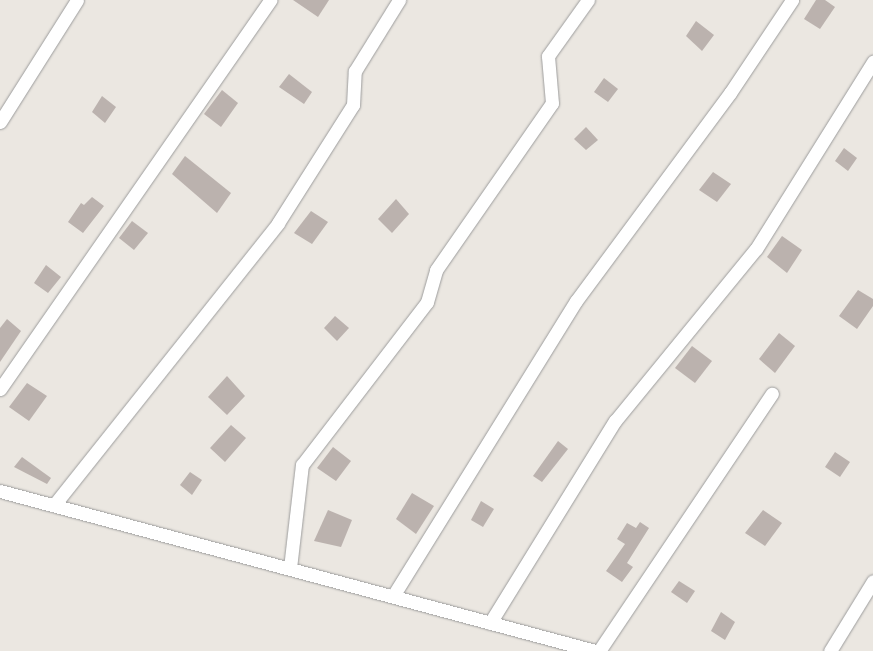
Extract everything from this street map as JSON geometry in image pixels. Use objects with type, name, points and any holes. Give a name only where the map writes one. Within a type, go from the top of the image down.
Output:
[{"type":"street","points":[[0,122],[76,0]]},
{"type":"street","points":[[0,389],[270,0]]},
{"type":"street","points":[[54,505],[278,223],[352,105],[355,71],[399,0]]},
{"type":"street","points":[[290,568],[302,465],[427,302],[436,270],[552,103],[548,56],[588,0]]},
{"type":"street","points":[[392,596],[576,301],[730,93],[792,0]]},
{"type":"street","points":[[490,623],[614,421],[756,249],[873,62]]},
{"type":"street","points":[[599,651],[772,394]]},
{"type":"street","points":[[0,491],[595,651]]},
{"type":"street","points":[[830,651],[873,581]]},
{"type":"building","points":[[293,0],[329,0],[318,17]]},
{"type":"building","points":[[816,0],[825,0],[835,7],[820,29],[804,19]]},
{"type":"building","points":[[696,21],[714,35],[702,51],[686,36]]},
{"type":"building","points":[[289,74],[312,92],[304,104],[279,87]]},
{"type":"building","points":[[604,78],[618,89],[608,102],[594,92]]},
{"type":"building","points":[[222,90],[238,103],[221,127],[204,114]]},
{"type":"building","points":[[102,96],[116,107],[105,123],[92,112]]},
{"type":"building","points":[[586,127],[598,140],[586,150],[574,139]]},
{"type":"building","points":[[844,148],[857,158],[848,171],[835,161]]},
{"type":"building","points":[[185,156],[231,193],[217,213],[172,174]]},
{"type":"building","points":[[713,172],[731,184],[717,202],[699,190]]},
{"type":"building","points":[[92,197],[104,206],[83,233],[68,222],[81,203],[84,205]]},
{"type":"building","points":[[396,199],[409,214],[392,233],[378,219]]},
{"type":"building","points":[[311,211],[328,222],[312,244],[294,233]]},
{"type":"building","points":[[132,221],[148,233],[134,250],[119,238]]},
{"type":"building","points":[[782,236],[802,250],[787,273],[767,257]]},
{"type":"building","points":[[46,265],[61,277],[48,293],[34,283]]},
{"type":"building","points":[[858,290],[873,299],[873,306],[857,329],[839,316]]},
{"type":"building","points":[[335,316],[349,328],[337,341],[324,328]]},
{"type":"building","points":[[7,319],[21,331],[0,362],[0,328]]},
{"type":"building","points":[[779,333],[795,346],[775,373],[759,359]]},
{"type":"building","points":[[692,346],[712,361],[695,383],[675,368]]},
{"type":"building","points":[[227,376],[245,396],[227,415],[208,397]]},
{"type":"building","points":[[27,383],[47,396],[29,421],[9,407]]},
{"type":"building","points":[[231,425],[246,438],[225,462],[210,448]]},
{"type":"building","points":[[558,441],[568,449],[542,482],[533,476]]},
{"type":"building","points":[[333,447],[351,461],[336,481],[317,468]]},
{"type":"building","points":[[835,452],[850,462],[840,477],[825,467]]},
{"type":"building","points":[[22,457],[51,478],[47,484],[14,467]]},
{"type":"building","points":[[190,472],[202,480],[192,495],[180,485]]},
{"type":"building","points":[[412,493],[434,506],[416,534],[396,519]]},
{"type":"building","points":[[481,501],[494,509],[483,527],[471,520]]},
{"type":"building","points":[[328,510],[352,520],[341,547],[314,541]]},
{"type":"building","points":[[763,510],[782,523],[765,546],[745,533]]},
{"type":"building","points":[[640,522],[649,528],[627,563],[633,567],[622,582],[606,571],[625,544],[617,539],[627,523],[636,528]]},
{"type":"building","points":[[679,581],[695,591],[687,603],[671,592]]},
{"type":"building","points":[[721,612],[735,622],[725,640],[711,631]]}]
